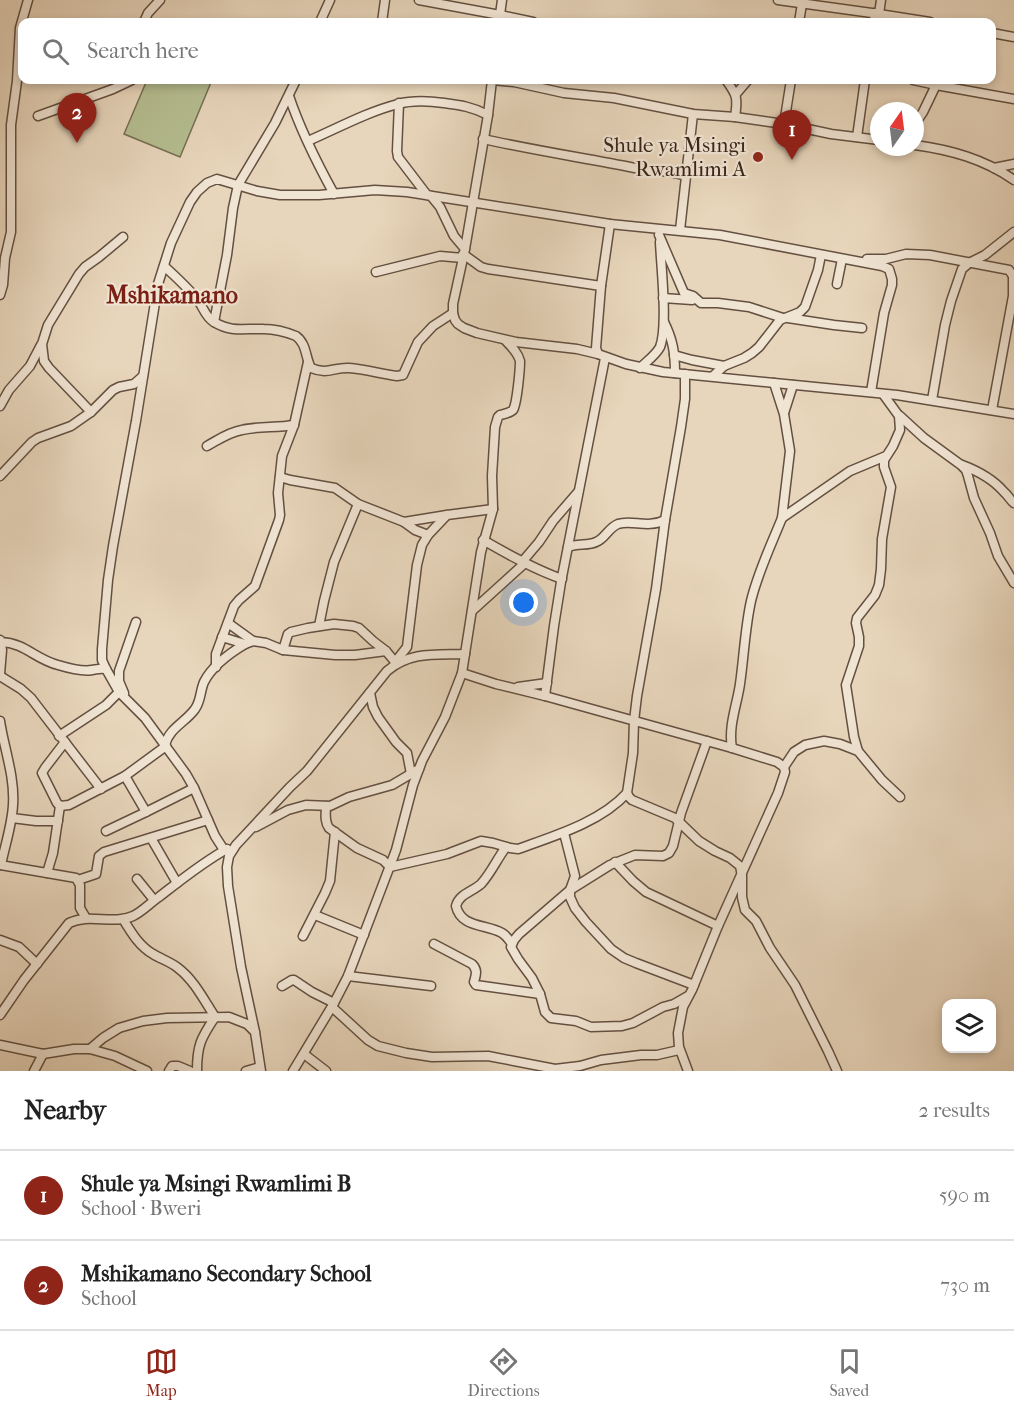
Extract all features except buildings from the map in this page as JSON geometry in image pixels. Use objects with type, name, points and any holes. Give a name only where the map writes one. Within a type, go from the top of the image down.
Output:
[{"type":"street","points":[[23,18],[28,0]]},
{"type":"street","points":[[146,18],[160,0]]},
{"type":"street","points":[[322,18],[330,0]]},
{"type":"street","points":[[383,18],[385,0]]},
{"type":"street","points":[[419,0],[495,18]]},
{"type":"street","points":[[499,18],[502,0]]},
{"type":"street","points":[[778,0],[802,4],[816,3],[894,18]]},
{"type":"street","points":[[846,0],[850,10]]},
{"type":"street","points":[[876,16],[880,0]]},
{"type":"street","points":[[800,18],[802,4]]},
{"type":"street","points":[[996,34],[1014,37]]},
{"type":"street","points":[[0,295],[11,232],[11,125],[18,63]]},
{"type":"street","points":[[38,116],[124,84]]},
{"type":"street","points":[[214,322],[238,185],[272,130],[294,84]]},
{"type":"street","points":[[492,84],[464,254],[453,304],[455,320],[464,328],[530,345],[567,347],[640,368],[897,394],[1014,414]]},
{"type":"street","points":[[522,84],[564,93],[625,100],[693,114],[735,117],[870,139]]},
{"type":"street","points":[[729,84],[736,94],[735,117]]},
{"type":"street","points":[[736,94],[745,84]]},
{"type":"street","points":[[784,124],[789,84]]},
{"type":"street","points":[[857,137],[864,84]]},
{"type":"street","points":[[928,84],[1014,99]]},
{"type":"street","points":[[924,110],[936,86]]},
{"type":"street","points":[[289,96],[334,194]]},
{"type":"street","points":[[308,141],[399,103],[414,101],[459,105],[488,115]]},
{"type":"street","points":[[399,103],[398,157],[440,207],[464,254],[481,267],[601,286]]},
{"type":"street","points":[[680,230],[693,114]]},
{"type":"street","points":[[483,139],[686,176]]},
{"type":"street","points":[[924,146],[972,157],[1014,180]]},
{"type":"street","points":[[994,168],[1014,164]]},
{"type":"street","points":[[224,850],[215,836],[194,788],[145,718],[119,692],[102,660],[108,578],[158,284],[190,202],[207,183],[218,179],[257,191],[280,195],[319,195],[375,190],[429,195],[659,232],[680,230],[730,237],[886,267],[892,279],[871,392]]},
{"type":"street","points":[[545,696],[554,626],[602,356],[596,348],[601,286],[610,224]]},
{"type":"street","points":[[640,368],[657,352],[660,346],[663,298],[659,232]]},
{"type":"street","points":[[659,232],[684,293],[698,301],[705,304],[718,303],[749,307],[784,317],[862,328]]},
{"type":"street","points":[[933,400],[945,325],[962,269],[985,255],[1014,232]]},
{"type":"street","points":[[0,406],[9,390],[30,366],[42,345],[48,325],[79,274],[123,237]]},
{"type":"street","points":[[376,272],[440,256],[464,254]]},
{"type":"street","points":[[713,375],[724,366],[752,353],[784,317],[800,312],[805,307],[821,255]]},
{"type":"street","points":[[856,261],[906,255],[930,255],[1010,270],[1013,276],[1013,296],[992,410]]},
{"type":"street","points":[[818,270],[830,261],[840,258]]},
{"type":"street","points":[[837,284],[840,258]]},
{"type":"street","points":[[164,266],[196,297],[214,322],[233,329],[267,329],[296,336],[300,338],[311,368],[325,372],[351,368],[403,375],[418,342],[433,326],[453,313]]},
{"type":"street","points":[[663,298],[698,301]]},
{"type":"street","points":[[663,322],[672,340],[675,373]]},
{"type":"street","points":[[293,1071],[348,976],[396,850],[415,772],[445,717],[462,673],[483,540],[493,509],[492,476],[495,427],[500,415],[514,409],[520,367],[515,350],[505,340]]},
{"type":"street","points":[[42,345],[44,361],[49,368],[91,412]]},
{"type":"street","points":[[674,355],[724,366]]},
{"type":"street","points":[[216,667],[216,654],[234,606],[255,586],[279,520],[278,493],[284,450],[294,424],[308,362]]},
{"type":"street","points":[[685,374],[685,399],[656,589],[642,663],[627,793],[632,800],[666,813],[679,821],[699,841],[737,862],[742,876],[742,897],[745,910],[756,921],[770,948],[795,985],[837,1071]]},
{"type":"street","points":[[0,476],[32,442],[71,426],[91,412],[113,390],[135,384],[143,376]]},
{"type":"street","points":[[732,748],[731,729],[740,686],[751,602],[758,576],[782,518],[790,451],[784,414],[774,383]]},
{"type":"street","points":[[784,414],[793,385]]},
{"type":"street","points":[[883,394],[899,416],[966,470],[973,496],[998,556],[1014,583]]},
{"type":"street","points":[[899,416],[898,438],[884,460],[891,487],[882,539],[880,577],[875,596],[857,618],[859,646],[846,685],[858,752],[900,797]]},
{"type":"street","points":[[207,446],[242,429],[276,428],[294,424]]},
{"type":"street","points":[[782,518],[850,471],[886,456]]},
{"type":"street","points":[[961,465],[992,480],[1014,503]]},
{"type":"street","points":[[280,477],[335,488],[358,504],[428,534]]},
{"type":"street","points":[[472,611],[523,563],[553,521],[578,492]]},
{"type":"street","points":[[319,626],[334,562],[358,504]]},
{"type":"street","points":[[404,522],[493,509]]},
{"type":"street","points":[[246,1071],[260,1069],[228,886],[227,867],[230,856],[236,845],[307,771],[405,651],[417,565],[423,545],[428,534],[447,515]]},
{"type":"street","points":[[568,547],[574,544],[598,542],[612,527],[620,523],[647,525],[665,520]]},
{"type":"street","points":[[483,540],[523,563],[562,579]]},
{"type":"street","points":[[127,701],[119,676],[136,622]]},
{"type":"street","points":[[228,623],[249,642]]},
{"type":"street","points":[[284,650],[289,633],[319,626],[345,624],[359,628],[386,651],[395,663]]},
{"type":"street","points":[[222,637],[266,643],[284,650],[335,656],[386,651]]},
{"type":"street","points":[[408,640],[422,655]]},
{"type":"street","points":[[101,789],[30,698],[0,675],[2,650],[0,641],[16,644],[58,665],[85,670],[106,669]]},
{"type":"street","points":[[60,806],[69,805],[125,776],[166,746],[169,734],[197,707],[203,683],[216,667],[235,650],[249,642]]},
{"type":"street","points":[[395,663],[422,655],[465,654]]},
{"type":"street","points":[[462,673],[732,748],[777,762],[784,767]]},
{"type":"street","points":[[511,688],[547,683]]},
{"type":"street","points":[[47,873],[53,853],[60,806],[42,773],[62,739],[119,692]]},
{"type":"street","points":[[370,693],[378,717],[407,753],[415,772]]},
{"type":"street","points":[[0,721],[14,803],[0,865],[72,876],[78,880],[80,885],[80,908],[86,918]]},
{"type":"street","points":[[689,996],[633,1023],[614,1027],[591,1027],[576,1021],[548,1017],[544,1012],[540,994],[532,978],[512,951],[512,944],[519,934],[570,890],[594,874],[615,862],[635,855],[667,855],[673,846],[679,821],[707,741]]},
{"type":"street","points":[[688,1071],[679,1050],[678,1033],[683,1007],[778,793],[785,772],[784,767],[794,752],[813,743],[832,742],[858,752]]},
{"type":"street","points":[[251,830],[288,810],[306,806],[330,806],[349,797],[392,785],[415,772]]},
{"type":"street","points":[[125,776],[146,812]]},
{"type":"street","points":[[106,831],[194,788]]},
{"type":"street","points":[[390,867],[447,854],[481,842],[518,849],[564,833],[606,811],[627,793]]},
{"type":"street","points":[[326,806],[326,824],[357,848],[383,860],[390,867]]},
{"type":"street","points":[[12,818],[58,821]]},
{"type":"street","points":[[78,880],[96,874],[100,854],[208,820]]},
{"type":"street","points":[[303,936],[330,881],[335,832]]},
{"type":"street","points":[[564,833],[575,876],[570,890],[572,903],[593,930],[611,949],[624,958],[694,985]]},
{"type":"street","points":[[151,837],[177,883]]},
{"type":"street","points":[[0,1015],[69,923],[86,918],[123,919],[131,917],[224,850],[236,845]]},
{"type":"street","points":[[506,847],[483,882],[459,898],[456,906],[457,913],[464,920],[503,934],[512,944]]},
{"type":"street","points":[[615,862],[646,891],[718,926]]},
{"type":"street","points":[[137,879],[154,900]]},
{"type":"street","points":[[315,915],[364,935]]},
{"type":"street","points":[[123,919],[135,938],[151,953],[178,968],[187,976],[215,1017]]},
{"type":"street","points":[[0,940],[19,947],[37,964]]},
{"type":"street","points":[[434,944],[476,967],[474,982],[476,985],[540,994]]},
{"type":"street","points":[[348,976],[431,986]]},
{"type":"street","points":[[282,986],[292,980],[333,1005],[368,1040],[378,1046],[432,1057],[489,1056],[555,1069],[580,1066],[601,1060],[657,1055],[679,1050]]},
{"type":"street","points":[[90,1049],[119,1028],[167,1018],[223,1016],[235,1018],[247,1024],[255,1032]]},
{"type":"street","points":[[196,1071],[198,1048],[215,1017]]},
{"type":"street","points":[[0,1045],[43,1054],[90,1049],[115,1056],[147,1071]]},
{"type":"street","points":[[34,1071],[43,1054]]},
{"type":"street","points":[[304,1054],[326,1071]]},
{"type":"street","points":[[169,1071],[175,1065],[190,1071]]},
{"type":"green space","points":[[145,84],[210,84],[180,157],[124,134]]},
{"type":"place","name":"Mshikamano Secondary School","points":[[77,143]]},
{"type":"place","name":"Shule ya Msingi Rwamlimi A","points":[[758,157]]},
{"type":"place","name":"Shule ya Msingi Rwamlimi B","points":[[792,160]]},
{"type":"district","name":"Mshikamano","points":[[172,295]]}]
